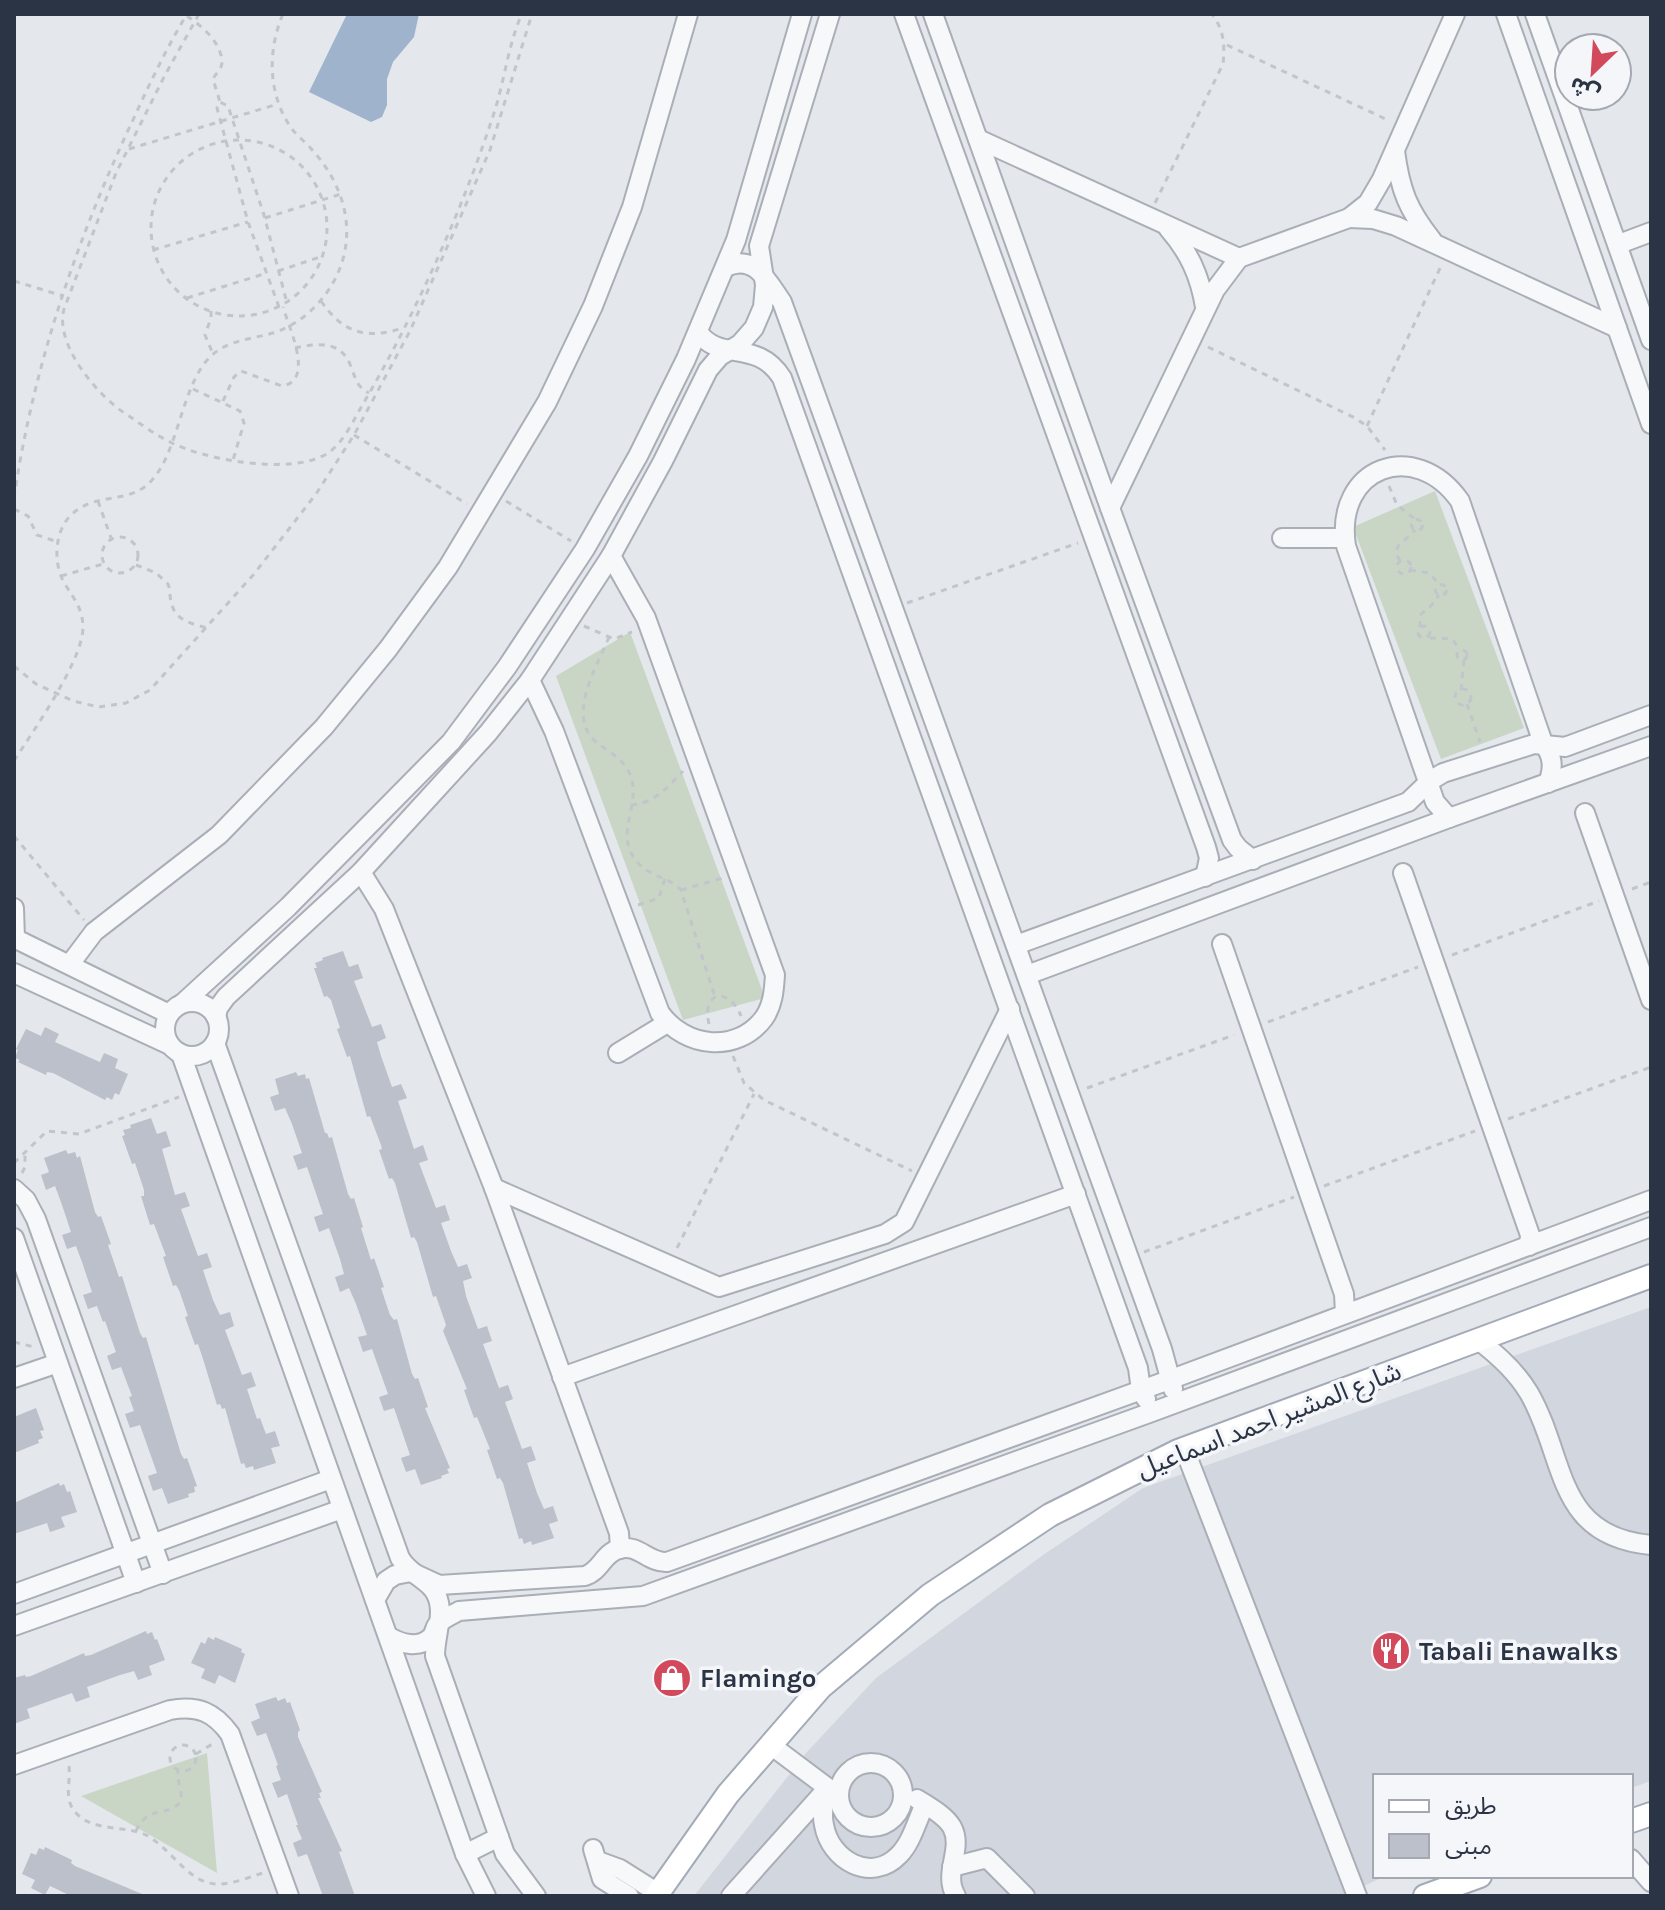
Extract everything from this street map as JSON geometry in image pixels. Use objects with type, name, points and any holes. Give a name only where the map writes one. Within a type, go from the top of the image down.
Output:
[{"type":"main road","name":"شارع المشير احمد اسماعيل","points":[[657,1894],[728,1794],[821,1687],[930,1595],[1050,1515],[1184,1448],[1651,1276]]},
{"type":"main road","points":[[1425,1896],[1474,1878]]},
{"type":"street","points":[[70,964],[94,932],[219,835],[324,727],[388,649],[448,567],[547,402],[593,306],[632,207],[688,14]]},
{"type":"street","points":[[486,1896],[465,1854],[193,1092],[165,1030],[176,1008],[288,907],[451,742],[507,667],[585,549],[638,456],[726,267],[802,14]]},
{"type":"street","points":[[14,973],[175,1050],[200,1055],[215,1043],[219,1030],[216,1017],[218,1008],[226,997],[361,872],[488,733],[530,680],[611,556],[708,370],[754,328],[763,307],[765,285],[759,246],[830,14]]},
{"type":"street","points":[[904,14],[1207,848],[1205,877]]},
{"type":"street","points":[[933,14],[1232,840],[1253,860]]},
{"type":"street","points":[[1110,508],[1205,307],[1239,258],[1349,218],[1368,203],[1382,179],[1455,14]]},
{"type":"street","points":[[1506,14],[1651,424]]},
{"type":"street","points":[[1541,16],[1546,44],[1651,340]]},
{"type":"street","points":[[1520,53],[1546,44]]},
{"type":"street","points":[[978,139],[1239,258]]},
{"type":"street","points":[[1395,148],[1399,183],[1413,216],[1442,247]]},
{"type":"street","points":[[1349,218],[1373,219],[1396,226],[1617,328]]},
{"type":"street","points":[[1157,221],[1181,242],[1193,262],[1205,307]]},
{"type":"street","points":[[1619,244],[1651,232]]},
{"type":"street","points":[[726,267],[733,263],[750,264],[763,274],[782,302],[1166,1358],[1169,1380],[1180,1402]]},
{"type":"street","points":[[1017,332],[1044,324]]},
{"type":"street","points":[[698,332],[712,346],[765,359],[782,378],[1138,1368],[1141,1390],[1152,1412]]},
{"type":"street","points":[[1449,818],[1435,802],[1345,538],[1346,508],[1354,492],[1366,479],[1386,469],[1412,466],[1432,472],[1448,484],[1460,501],[1552,762],[1548,783]]},
{"type":"street","points":[[1282,538],[1345,538]]},
{"type":"street","points":[[530,680],[554,731],[660,1013],[667,1023],[688,1038],[731,1039],[764,1017],[774,997],[775,975],[648,623],[611,556]]},
{"type":"street","points":[[1016,945],[1408,802],[1443,773],[1543,743],[1565,747],[1651,715]]},
{"type":"street","points":[[1027,975],[1651,746]]},
{"type":"street","points":[[1585,813],[1651,1000]]},
{"type":"street","points":[[361,872],[384,909],[494,1188],[619,1533],[620,1549]]},
{"type":"street","points":[[1403,873],[1530,1235],[1529,1246]]},
{"type":"street","points":[[14,908],[15,938],[176,1008],[202,1004],[216,1017]]},
{"type":"street","points":[[1222,944],[1344,1294],[1345,1313]]},
{"type":"street","points":[[494,1188],[713,1286],[725,1286],[885,1234],[904,1222],[1010,1009]]},
{"type":"street","points":[[618,1053],[667,1023]]},
{"type":"street","points":[[1024,1048],[1050,1040]]},
{"type":"street","points":[[215,1043],[400,1558],[411,1572],[433,1589],[442,1608],[432,1637],[410,1644],[388,1636]]},
{"type":"street","points":[[18,1181],[36,1219],[163,1574]]},
{"type":"street","points":[[562,1377],[1076,1194]]},
{"type":"street","points":[[375,1600],[386,1581],[395,1575],[411,1572],[439,1585],[583,1576],[600,1567],[608,1555],[620,1549],[634,1549],[653,1560],[668,1562],[1651,1200]]},
{"type":"street","points":[[437,1625],[459,1611],[616,1600],[656,1592],[1651,1227]]},
{"type":"street","points":[[14,1238],[136,1583]]},
{"type":"street","points":[[1478,1340],[1499,1356],[1530,1395],[1569,1494],[1583,1516],[1603,1533],[1626,1542],[1651,1545]]},
{"type":"street","points":[[14,1378],[58,1363]]},
{"type":"street","points":[[1184,1448],[1357,1896]]},
{"type":"street","points":[[14,1594],[331,1479]]},
{"type":"street","points":[[14,1626],[342,1509]]},
{"type":"street","points":[[653,1560],[662,1574],[662,1584],[656,1592]]},
{"type":"street","points":[[600,1567],[616,1600]]},
{"type":"street","points":[[437,1625],[435,1656],[508,1860],[516,1896]]},
{"type":"street","points":[[14,1765],[170,1710],[188,1707],[205,1710],[220,1720],[230,1734],[289,1896]]},
{"type":"street","points":[[772,1746],[833,1792],[845,1814],[860,1825],[879,1827],[888,1823],[901,1808],[903,1790]]},
{"type":"street","points":[[925,1804],[907,1843],[898,1856],[885,1865],[869,1868],[853,1865],[839,1857],[829,1842],[823,1824],[823,1805],[845,1775],[862,1763],[884,1765],[893,1771],[903,1790],[925,1804],[952,1826],[956,1838],[950,1882],[956,1896]]},
{"type":"street","points":[[731,1896],[833,1792]]},
{"type":"street","points":[[465,1854],[499,1837]]},
{"type":"street","points":[[629,1896],[602,1879],[596,1855],[657,1894]]},
{"type":"street","points":[[952,1867],[987,1858],[1025,1896]]},
{"type":"street","points":[[508,1860],[536,1896]]},
{"type":"street","points":[[1633,1861],[1651,1882]]},
{"type":"street","points":[[472,1872],[474,1896]]},
{"type":"path","points":[[14,498],[43,354],[97,197],[167,47],[187,14],[208,32],[221,58],[221,67],[213,79],[220,102],[217,108],[220,121],[248,222],[283,305]]},
{"type":"path","points":[[199,14],[116,173],[64,309],[62,331],[78,365],[119,410],[171,443],[216,458],[294,463],[312,461],[329,453],[342,440],[403,328],[470,180],[495,112],[522,14]]},
{"type":"path","points":[[14,761],[56,693],[79,647],[83,630],[82,613],[61,576],[57,559],[58,542],[70,516],[91,502],[130,495],[147,485],[159,469],[205,362],[227,345],[289,327],[320,301],[341,268],[347,237],[341,194],[333,176],[292,128],[278,104],[271,74],[272,44],[283,14]]},
{"type":"path","points":[[14,666],[36,684],[73,701],[99,707],[126,703],[150,690],[254,574],[316,494],[354,435],[410,331],[490,150],[532,14]]},
{"type":"path","points":[[1157,221],[1223,64],[1225,44],[1212,14]]},
{"type":"path","points":[[1225,44],[1404,128]]},
{"type":"path","points":[[220,102],[227,103],[265,218],[300,369],[295,381],[282,386],[241,371],[234,377],[223,401]]},
{"type":"path","points":[[128,149],[278,104]]},
{"type":"path","points":[[239,140],[271,146],[289,155],[304,168],[323,201],[327,238],[323,256],[309,282],[283,305],[261,314],[241,317],[211,311],[186,299],[166,277],[153,250],[152,212],[157,193],[180,162],[196,151],[239,140]]},
{"type":"path","points":[[265,218],[341,194]]},
{"type":"path","points":[[153,250],[248,222]]},
{"type":"path","points":[[1367,426],[1442,247]]},
{"type":"path","points":[[278,271],[323,256]]},
{"type":"path","points":[[186,299],[267,273]]},
{"type":"path","points":[[14,281],[63,296]]},
{"type":"path","points":[[320,301],[339,322],[365,334],[384,334],[403,328]]},
{"type":"path","points":[[211,311],[205,335],[213,354]]},
{"type":"path","points":[[1190,339],[1367,426],[1383,444],[1386,469],[1397,505],[1422,522],[1423,526],[1398,544],[1398,571],[1429,573],[1439,584],[1446,586],[1443,596],[1439,595],[1420,615],[1419,636],[1452,639],[1460,650],[1467,653],[1461,690],[1455,698],[1462,705],[1467,704]]},
{"type":"path","points":[[295,348],[319,343],[340,350],[348,359],[360,388],[369,393]]},
{"type":"path","points":[[193,389],[235,407],[243,417],[233,460]]},
{"type":"path","points":[[354,435],[482,513]]},
{"type":"path","points":[[494,493],[585,549]]},
{"type":"path","points":[[97,500],[111,538]]},
{"type":"path","points":[[14,509],[28,516],[37,535],[58,542]]},
{"type":"path","points":[[1415,519],[1411,526],[1415,530]]},
{"type":"path","points":[[120,536],[130,539],[136,547],[139,556],[136,565],[128,572],[119,574],[103,564],[101,554],[111,538],[120,536]]},
{"type":"path","points":[[893,608],[1093,538]]},
{"type":"path","points":[[1400,561],[1408,561],[1410,570]]},
{"type":"path","points":[[61,576],[103,564]]},
{"type":"path","points":[[136,565],[156,573],[168,584],[171,604],[186,622],[207,628]]},
{"type":"path","points":[[1439,584],[1435,590],[1439,595]]},
{"type":"path","points":[[570,619],[618,639],[648,623]]},
{"type":"path","points":[[1420,627],[1430,628],[1428,638]]},
{"type":"path","points":[[609,637],[585,697],[583,714],[587,731],[597,744],[612,752],[624,764],[633,782],[626,830],[629,850],[639,865],[681,890],[715,997]]},
{"type":"path","points":[[1461,690],[1470,694],[1467,704],[1486,759]]},
{"type":"path","points":[[630,805],[651,801],[660,795],[696,757]]},
{"type":"path","points":[[14,836],[94,932]]},
{"type":"path","points":[[681,890],[738,874]]},
{"type":"path","points":[[621,910],[656,900],[665,878]]},
{"type":"path","points":[[1070,1095],[1651,882]]},
{"type":"path","points":[[731,1039],[705,1010],[715,997],[732,999],[731,1039],[737,1070],[754,1094],[926,1178]]},
{"type":"path","points":[[1129,1258],[1651,1067]]},
{"type":"path","points":[[14,1163],[47,1131],[79,1134],[193,1092]]},
{"type":"path","points":[[668,1265],[754,1094]]},
{"type":"path","points":[[18,1181],[25,1167],[25,1153]]},
{"type":"path","points":[[67,1746],[70,1772],[67,1792],[74,1811],[91,1822],[136,1832],[164,1845],[192,1875],[207,1882],[223,1884],[279,1868]]},
{"type":"path","points":[[177,1746],[192,1747],[197,1761],[193,1768],[186,1772],[178,1771],[172,1766],[171,1752],[177,1746]]},
{"type":"path","points":[[136,1832],[146,1817],[179,1803],[182,1793],[177,1782],[178,1771]]},
{"type":"shaded area","points":[[1651,1307],[1651,1781],[1633,1787],[1633,1774],[1373,1774],[1373,1878],[1381,1878],[1343,1896],[694,1896],[807,1752],[876,1678],[1043,1555],[1143,1488]]},
{"type":"green space","points":[[1435,491],[1524,728],[1441,759],[1353,527]]},
{"type":"green space","points":[[630,632],[765,998],[683,1020],[556,676]]},
{"type":"green space","points":[[207,1753],[217,1873],[81,1796]]},
{"type":"water","points":[[347,14],[419,14],[414,37],[393,62],[387,79],[387,105],[382,117],[371,122],[309,92]]},
{"type":"building","points":[[343,951],[349,967],[358,964],[363,978],[354,981],[372,1027],[381,1024],[386,1038],[377,1042],[381,1056],[392,1087],[401,1084],[407,1098],[398,1101],[414,1149],[423,1145],[428,1160],[419,1163],[436,1208],[445,1205],[450,1220],[441,1223],[451,1251],[458,1267],[467,1264],[472,1278],[463,1281],[466,1296],[478,1329],[487,1326],[492,1341],[483,1344],[499,1388],[508,1385],[513,1399],[505,1402],[522,1449],[531,1446],[536,1460],[527,1463],[537,1493],[544,1509],[553,1506],[558,1521],[549,1524],[554,1538],[532,1545],[531,1541],[524,1544],[522,1538],[519,1539],[503,1483],[500,1478],[497,1479],[487,1450],[490,1449],[477,1417],[474,1418],[464,1390],[467,1389],[443,1331],[446,1325],[436,1296],[433,1297],[417,1242],[414,1237],[411,1238],[395,1183],[392,1178],[389,1179],[379,1150],[382,1149],[381,1145],[370,1116],[367,1117],[350,1056],[347,1057],[337,1029],[340,1028],[331,1000],[324,997],[314,968],[322,958]]},
{"type":"building","points":[[45,1027],[59,1034],[55,1042],[84,1055],[100,1062],[104,1053],[118,1059],[115,1068],[128,1074],[119,1095],[115,1093],[112,1100],[107,1097],[105,1100],[53,1073],[47,1072],[46,1075],[18,1062],[16,1049],[26,1029],[41,1036]]},
{"type":"building","points":[[296,1072],[298,1076],[305,1074],[306,1079],[309,1078],[325,1133],[332,1137],[348,1194],[351,1199],[354,1198],[371,1260],[374,1258],[384,1287],[381,1288],[390,1315],[397,1319],[412,1374],[415,1379],[418,1378],[428,1407],[425,1408],[450,1468],[442,1478],[421,1485],[415,1469],[406,1472],[401,1458],[410,1455],[394,1408],[384,1411],[379,1397],[388,1394],[372,1349],[363,1352],[358,1337],[367,1335],[356,1304],[349,1288],[340,1292],[335,1277],[344,1274],[340,1259],[329,1228],[319,1232],[314,1217],[323,1214],[307,1167],[298,1170],[293,1156],[302,1153],[292,1124],[285,1108],[275,1111],[270,1097],[279,1094],[275,1079]]},
{"type":"building","points":[[151,1118],[157,1134],[166,1131],[171,1146],[162,1149],[175,1195],[185,1192],[190,1206],[181,1209],[198,1256],[207,1253],[212,1267],[203,1270],[213,1300],[220,1315],[230,1312],[234,1326],[225,1330],[242,1375],[251,1372],[256,1386],[247,1389],[257,1419],[260,1418],[266,1434],[275,1431],[280,1446],[271,1448],[276,1463],[254,1470],[253,1466],[246,1468],[244,1463],[241,1464],[225,1408],[217,1405],[198,1344],[195,1345],[185,1317],[188,1316],[179,1290],[176,1285],[173,1286],[154,1224],[150,1225],[141,1196],[144,1196],[144,1190],[122,1136],[125,1135],[123,1130],[131,1128],[130,1125]]},
{"type":"building","points":[[66,1150],[68,1154],[75,1152],[77,1158],[80,1156],[95,1212],[98,1217],[101,1216],[119,1277],[122,1276],[140,1333],[143,1338],[146,1337],[181,1454],[184,1459],[187,1458],[197,1486],[194,1487],[195,1492],[188,1494],[189,1497],[168,1504],[162,1488],[153,1491],[148,1476],[157,1473],[140,1425],[130,1428],[125,1414],[134,1411],[129,1397],[132,1396],[121,1367],[112,1370],[107,1356],[116,1352],[105,1321],[97,1306],[88,1309],[83,1295],[92,1292],[76,1246],[67,1249],[62,1235],[71,1232],[55,1186],[46,1190],[41,1175],[49,1172],[44,1158]]},
{"type":"building","points":[[36,1408],[44,1430],[40,1431],[43,1438],[38,1440],[39,1443],[14,1453],[14,1417]]},
{"type":"building","points":[[59,1483],[60,1486],[64,1484],[67,1492],[70,1491],[77,1512],[61,1517],[65,1527],[50,1532],[47,1523],[14,1534],[14,1503]]},
{"type":"building","points":[[146,1631],[147,1634],[152,1632],[157,1639],[165,1660],[149,1666],[152,1675],[138,1680],[134,1671],[120,1675],[87,1687],[90,1697],[76,1702],[72,1693],[27,1709],[30,1718],[14,1724],[14,1678],[31,1676],[84,1653],[85,1656],[91,1655]]},
{"type":"building","points":[[208,1637],[242,1649],[241,1652],[245,1654],[235,1683],[219,1675],[215,1684],[201,1678],[205,1669],[191,1663],[201,1642],[205,1644]]},
{"type":"building","points":[[276,1697],[278,1701],[285,1698],[287,1703],[290,1702],[300,1730],[298,1737],[322,1792],[319,1793],[321,1798],[318,1798],[342,1851],[339,1852],[355,1896],[323,1896],[307,1854],[298,1857],[293,1843],[302,1839],[298,1825],[287,1794],[278,1798],[272,1783],[281,1780],[278,1765],[266,1733],[257,1736],[251,1722],[260,1718],[255,1704]]},
{"type":"building","points":[[45,1847],[72,1860],[75,1866],[147,1896],[71,1896],[50,1886],[45,1895],[31,1888],[35,1880],[22,1874],[31,1853],[36,1855],[39,1848],[44,1850]]},
{"type":"place","name":"Tabali Enawalks","points":[[1391,1651]]},
{"type":"place","name":"Flamingo","points":[[672,1678]]}]
